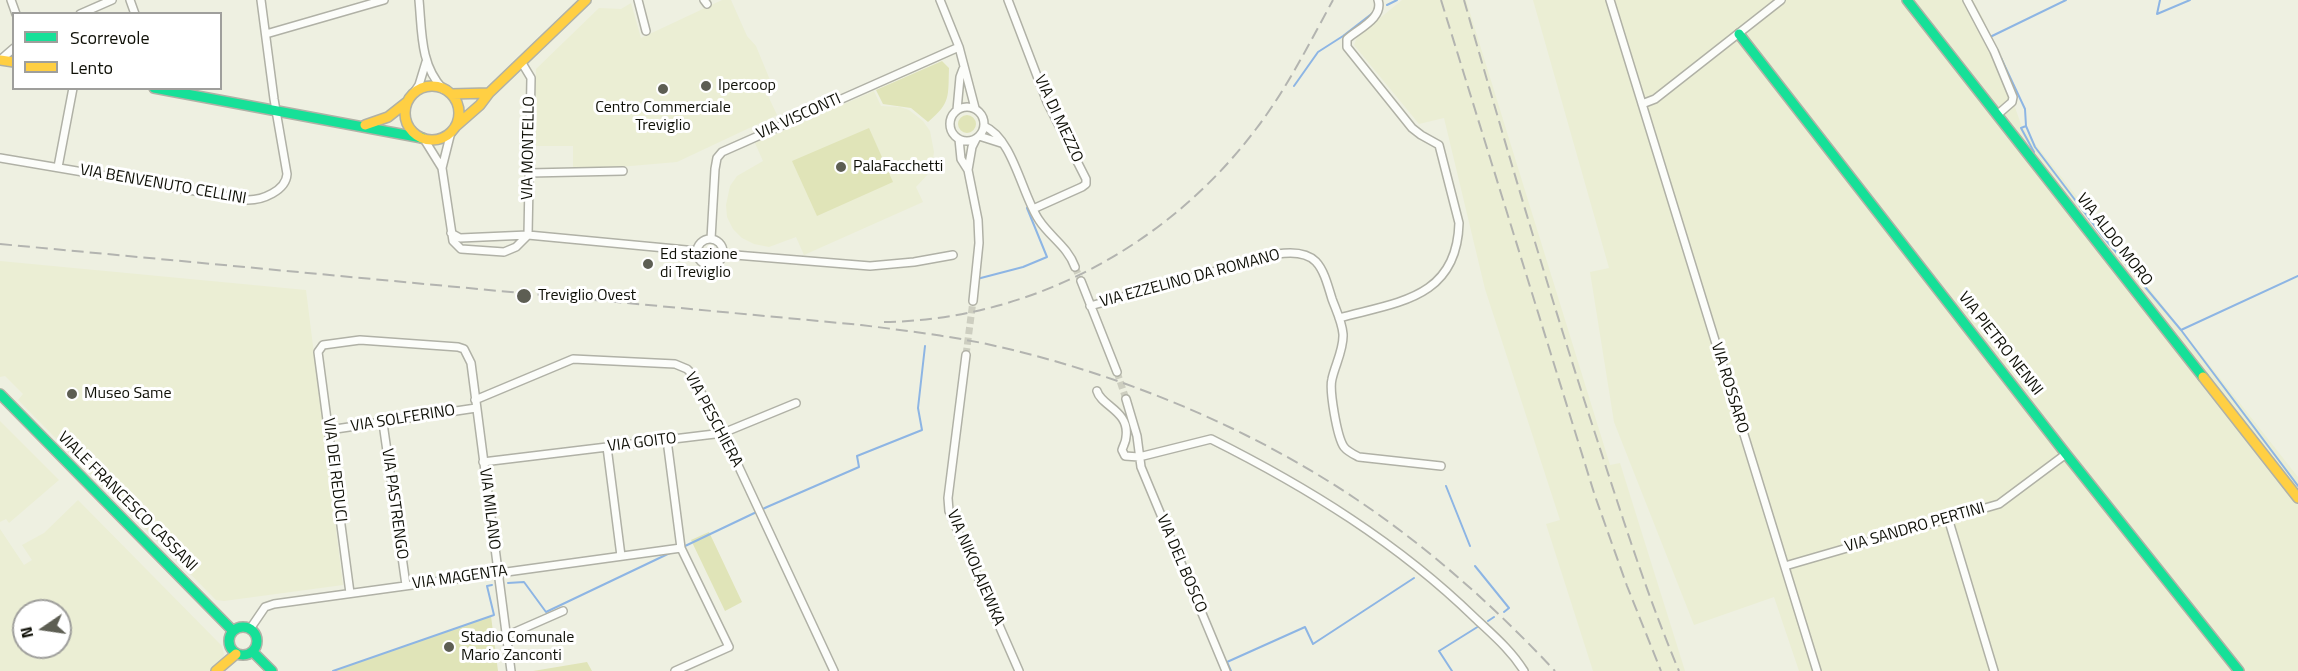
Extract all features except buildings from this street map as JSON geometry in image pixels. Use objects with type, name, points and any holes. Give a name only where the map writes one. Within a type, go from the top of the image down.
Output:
[{"type":"main road","points":[[165,90],[423,139],[440,139],[480,105],[489,93],[586,0]]},
{"type":"main road","name":"VIA ALDO MORO","points":[[1907,0],[2298,498]]},
{"type":"main road","name":"VIA PIETRO NENNI","points":[[1738,34],[2066,454],[2239,671]]},
{"type":"main road","points":[[357,126],[384,120],[396,114],[411,97],[428,87],[447,91],[489,93]]},
{"type":"main road","points":[[447,91],[459,109],[454,129]]},
{"type":"main road","points":[[411,97],[405,116],[412,131],[423,139]]},
{"type":"main road","name":"VIALE FRANCESCO CASSANI","points":[[0,394],[233,631]]},
{"type":"main road","points":[[240,627],[250,629],[257,638],[257,645],[253,652],[245,656],[236,654],[230,647],[229,639],[233,631],[240,627]]},
{"type":"main road","points":[[253,652],[272,671]]},
{"type":"main road","points":[[216,671],[231,661],[236,654]]},
{"type":"street","points":[[85,12],[112,0]]},
{"type":"street","points":[[261,0],[277,111]]},
{"type":"street","points":[[266,34],[384,0]]},
{"type":"street","points":[[419,0],[426,63],[436,82],[447,91]]},
{"type":"street","points":[[638,0],[646,31]]},
{"type":"street","points":[[940,0],[959,47],[975,108],[982,116],[984,126],[972,147],[968,170]]},
{"type":"street","name":"VIA DI MEZZO","points":[[1008,0],[1047,102],[1086,179],[1086,184],[1082,187],[1034,209]]},
{"type":"street","points":[[1338,318],[1409,299],[1425,292],[1437,281],[1452,260],[1459,233],[1459,223],[1439,145],[1412,128],[1347,47],[1347,39],[1376,16],[1380,10],[1378,0]]},
{"type":"street","name":"VIA ROSSARO","points":[[1610,0],[1817,671]]},
{"type":"street","points":[[1641,104],[1655,99],[1781,0]]},
{"type":"street","points":[[1967,0],[1994,51],[2013,97],[2012,102],[1997,115]]},
{"type":"street","name":"VIA VISCONTI","points":[[711,239],[715,169],[717,158],[722,152],[959,47]]},
{"type":"street","points":[[0,60],[12,51]]},
{"type":"street","points":[[411,97],[419,85],[426,63]]},
{"type":"street","name":"VIA MONTELLO","points":[[522,63],[531,78],[528,235]]},
{"type":"street","points":[[957,110],[960,77],[963,69]]},
{"type":"street","points":[[58,167],[73,90]]},
{"type":"street","points":[[975,108],[966,106],[957,110],[951,117],[952,132],[959,139],[968,141],[978,137],[1002,143]]},
{"type":"street","name":"VIA BENVENUTO CELLINI","points":[[0,158],[256,200],[284,186],[287,180],[277,111]]},
{"type":"street","points":[[984,126],[993,130],[1007,150],[1038,219],[1068,251],[1075,267]]},
{"type":"street","points":[[454,129],[442,168],[453,241],[461,249],[509,250],[516,247],[528,235]]},
{"type":"street","points":[[423,139],[442,168]]},
{"type":"street","points":[[959,139],[961,159],[968,170],[978,220],[979,243],[973,301]]},
{"type":"street","points":[[529,173],[623,171]]},
{"type":"street","points":[[451,233],[460,238],[528,235],[697,251]]},
{"type":"street","points":[[509,237],[512,246],[509,250]]},
{"type":"street","points":[[711,239],[720,243],[723,254],[719,262],[709,265],[700,260],[697,251],[702,242],[711,239]]},
{"type":"street","name":"VIA EZZELINO DA ROMANO","points":[[1090,306],[1277,254],[1293,251],[1312,257],[1321,267],[1343,340],[1331,388],[1344,447],[1359,457],[1440,466]]},
{"type":"street","points":[[723,254],[870,266],[914,262],[953,255]]},
{"type":"street","points":[[1081,281],[1117,372]]},
{"type":"street","name":"VIA MILANO","points":[[320,348],[323,345],[360,340],[464,349],[471,363],[511,671]]},
{"type":"street","name":"VIA DEI REDUCI","points":[[320,348],[318,352],[350,593]]},
{"type":"street","name":"VIA NIKOLAJEWKA","points":[[966,355],[948,498],[949,511],[1019,671]]},
{"type":"street","name":"VIA PESCHIERA","points":[[475,399],[573,359],[675,364],[687,369],[723,433],[834,671]]},
{"type":"street","name":"VIA DEL BOSCO","points":[[1097,391],[1103,401],[1118,411],[1126,429],[1127,435],[1122,447],[1123,454],[1127,458],[1139,457]]},
{"type":"street","name":"VIA DEL BOSCO","points":[[1126,399],[1137,436],[1141,467],[1226,671]]},
{"type":"street","name":"VIA GOITO","points":[[483,462],[723,433],[796,403]]},
{"type":"street","name":"VIA SOLFERINO","points":[[329,430],[476,408]]},
{"type":"street","name":"VIA PASTRENGO","points":[[383,423],[406,585]]},
{"type":"street","points":[[1139,457],[1211,439],[1252,459],[1357,522],[1407,558],[1505,645],[1524,671]]},
{"type":"street","points":[[667,440],[681,548],[729,646],[675,671]]},
{"type":"street","points":[[607,447],[621,556]]},
{"type":"street","name":"VIA SANDRO PERTINI","points":[[1785,566],[1999,504],[2066,454]]},
{"type":"street","points":[[1948,519],[1994,671]]},
{"type":"street","name":"VIA MAGENTA","points":[[250,629],[265,607],[274,604],[681,548]]},
{"type":"street","points":[[506,636],[563,612]]},
{"type":"shaded area","points":[[722,0],[731,0],[747,36],[756,46],[770,80],[763,85],[777,115],[677,162],[573,171],[573,146],[536,146],[536,69],[599,8],[621,9],[631,3],[641,38]]},
{"type":"shaded area","points":[[1402,0],[1466,0],[1610,465],[1620,463],[1685,671],[1593,671],[1546,524],[1560,520],[1485,289],[1444,118],[1419,124],[1354,45],[1357,37]]},
{"type":"shaded area","points":[[1533,0],[1973,0],[1984,20],[2022,127],[2298,477],[2298,671],[1799,671],[1774,597],[1694,625],[1614,422],[1590,272],[1609,268]]},
{"type":"shaded area","points":[[874,91],[881,106],[909,110],[923,121],[930,131],[934,152],[932,165],[929,173],[916,187],[923,202],[804,255],[796,237],[769,247],[754,244],[742,238],[733,229],[727,217],[726,205],[730,186],[737,176],[763,161],[755,143]]},
{"type":"shaded area","points":[[0,261],[306,290],[343,585],[224,601],[216,600],[18,400],[23,394],[5,376],[0,377]]},
{"type":"shaded area","points":[[0,421],[59,480],[9,523],[6,519],[0,522]]},
{"type":"shaded area","points":[[78,500],[222,646],[224,655],[220,664],[210,671],[0,671],[0,529],[24,565],[32,560],[22,545],[44,533]]},
{"type":"green space","points":[[942,61],[949,68],[947,98],[941,109],[928,122],[911,108],[883,104],[876,90]]},
{"type":"green space","points":[[967,115],[973,118],[976,124],[973,130],[967,133],[961,130],[958,124],[961,118]]},
{"type":"green space","name":"PalaFacchetti","points":[[869,128],[893,182],[817,216],[792,161]]},
{"type":"green space","points":[[709,532],[742,602],[725,611],[691,540]]},
{"type":"green space","name":"Stadio Comunale Mario Zanconti","points":[[491,616],[498,671],[332,671]]},
{"type":"green space","points":[[587,662],[592,671],[533,671]]},
{"type":"waterway","points":[[1387,5],[1397,0]]},
{"type":"waterway","points":[[1990,37],[2066,0]]},
{"type":"waterway","points":[[2160,0],[2157,14],[2190,0]]},
{"type":"waterway","points":[[1294,86],[1318,52],[1374,12]]},
{"type":"waterway","points":[[2001,58],[2025,109],[2026,126],[2035,147],[2100,233],[2181,330],[2298,486]]},
{"type":"waterway","points":[[2026,126],[2021,128],[2034,152]]},
{"type":"waterway","points":[[977,279],[1023,267],[1047,257],[1027,208]]},
{"type":"waterway","points":[[2181,330],[2298,276]]},
{"type":"waterway","points":[[683,547],[859,467],[857,456],[922,430],[918,408],[925,346]]},
{"type":"waterway","points":[[1446,486],[1470,546]]},
{"type":"waterway","points":[[508,583],[524,582],[546,612],[672,552]]},
{"type":"waterway","points":[[1475,566],[1509,608],[1504,612]]},
{"type":"waterway","points":[[1231,671],[1227,662],[1305,627],[1313,644],[1414,578]]},
{"type":"waterway","points":[[333,671],[494,615],[487,586],[492,585]]},
{"type":"waterway","points":[[1488,621],[1494,617]]},
{"type":"waterway","points":[[1452,671],[1439,651],[1479,626]]},
{"type":"tunnel","points":[[1075,267],[1081,281]]},
{"type":"tunnel","points":[[966,355],[973,301]]},
{"type":"tunnel","points":[[1117,372],[1126,399]]},
{"type":"railway","points":[[884,322],[938,318],[991,307],[1043,291],[1092,269],[1138,241],[1181,208],[1221,171],[1256,129],[1287,83],[1333,0]]},
{"type":"railway","points":[[1441,0],[1595,496],[1627,586],[1661,671]]},
{"type":"railway","points":[[1464,0],[1525,209],[1590,418],[1643,577],[1679,671]]},
{"type":"railway","points":[[0,244],[861,325],[967,340],[1031,355],[1080,369],[1176,403],[1269,447],[1313,472],[1383,518],[1435,558],[1485,601],[1555,671]]},
{"type":"traffic: fast","points":[[1907,0],[2203,377]]},
{"type":"traffic: fast","points":[[1739,34],[2066,454],[2239,671]]},
{"type":"traffic: fast","points":[[165,90],[422,138]]},
{"type":"traffic: fast","points":[[0,394],[233,631]]},
{"type":"traffic: fast","points":[[243,627],[253,631],[257,641],[253,651],[243,655],[233,651],[229,641],[233,631],[243,627]]},
{"type":"traffic: fast","points":[[253,652],[272,671]]},
{"type":"traffic: slow","points":[[456,126],[586,0]]},
{"type":"traffic: slow","points":[[0,60],[12,62]]},
{"type":"traffic: slow","points":[[432,86],[442,88],[451,94],[457,103],[459,113],[457,123],[451,132],[442,138],[432,140],[422,138],[413,132],[407,123],[405,113],[407,103],[413,94],[422,88],[432,86]]},
{"type":"traffic: slow","points":[[451,94],[489,93]]},
{"type":"traffic: slow","points":[[365,125],[388,117],[407,102]]},
{"type":"traffic: slow","points":[[2203,377],[2298,498]]},
{"type":"traffic: slow","points":[[216,671],[236,654]]},
{"type":"place","name":"Ipercoop","points":[[706,86]]},
{"type":"place","name":"Centro Commerciale Treviglio","points":[[663,89]]},
{"type":"place","name":"PalaFacchetti","points":[[841,167]]},
{"type":"place","name":"Ed stazione di Treviglio","points":[[648,264]]},
{"type":"place","name":"Treviglio Ovest","points":[[524,296]]},
{"type":"place","name":"Museo Same","points":[[72,394]]},
{"type":"place","name":"Stadio Comunale Mario Zanconti","points":[[449,647]]}]
